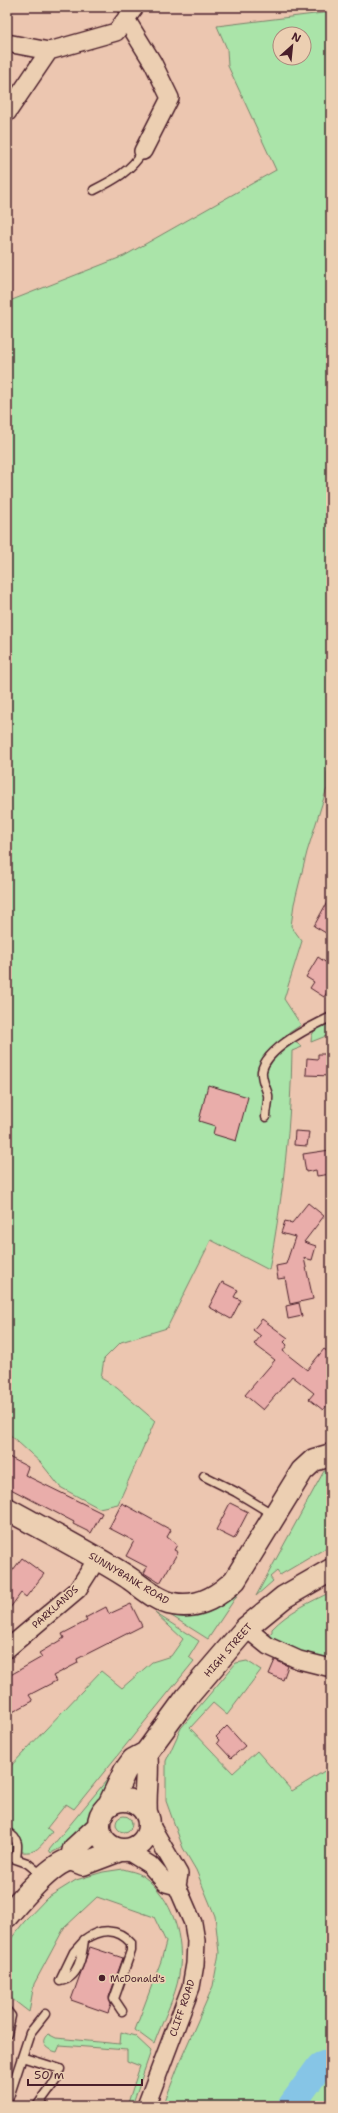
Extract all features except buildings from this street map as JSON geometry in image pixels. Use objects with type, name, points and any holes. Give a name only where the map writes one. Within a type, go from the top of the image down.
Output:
[{"type":"main road","name":"SUNNYBANK ROAD","points":[[7,1509],[97,1559],[169,1603],[193,1605],[210,1600],[223,1592],[235,1580],[308,1464],[319,1457],[331,1455]]},
{"type":"main road","name":"HIGH STREET","points":[[109,1805],[125,1771],[133,1760],[146,1753],[187,1697],[246,1628],[284,1596],[331,1570]]},
{"type":"main road","points":[[99,1826],[104,1840],[110,1846],[123,1850],[132,1850],[145,1841],[148,1819],[145,1783],[148,1768],[146,1753]]},
{"type":"main road","points":[[71,1860],[74,1849],[99,1826],[103,1812],[109,1805],[119,1801],[130,1801],[138,1804],[148,1819]]},
{"type":"main road","points":[[7,1916],[24,1895],[44,1877],[63,1863],[71,1860],[83,1864],[123,1850]]},
{"type":"street","points":[[7,42],[49,51],[116,32],[131,13],[170,98],[143,151]]},
{"type":"street","points":[[7,113],[49,51]]},
{"type":"street","name":"PARKLANDS","points":[[7,1649],[78,1589],[97,1559]]},
{"type":"street","points":[[246,1628],[268,1646],[299,1660],[331,1668]]},
{"type":"street","name":"CLIFF ROAD","points":[[146,2106],[190,1987],[195,1964],[196,1941],[193,1923],[177,1886],[179,1874],[148,1819]]},
{"type":"street","points":[[123,1850],[150,1865],[166,1883],[177,1886]]},
{"type":"lane","points":[[94,190],[126,172],[136,163],[143,151]]},
{"type":"lane","points":[[266,1116],[268,1097],[262,1078],[262,1070],[270,1056],[291,1039],[331,1016]]},
{"type":"lane","points":[[204,1476],[236,1492],[274,1516]]},
{"type":"lane","points":[[7,1832],[14,1836],[18,1843],[16,1858]]},
{"type":"lane","points":[[7,1856],[16,1858],[27,1864],[44,1877]]},
{"type":"lane","points":[[60,1981],[74,1952],[84,1940],[93,1933],[103,1930],[126,1937],[131,1943],[131,1951],[114,1999],[122,2011]]},
{"type":"lane","points":[[7,2011],[11,2016],[7,2034]]},
{"type":"lane","points":[[7,2103],[30,2033],[45,2014]]},
{"type":"lane","points":[[22,2058],[60,2069],[56,2080],[37,2106]]},
{"type":"green space","points":[[331,12],[331,758],[327,773],[327,788],[307,852],[294,904],[291,926],[302,941],[284,999],[301,1025],[283,1037],[285,1043],[294,1041],[302,1047],[292,1051],[288,1133],[282,1188],[269,1270],[211,1240],[167,1328],[121,1342],[104,1359],[101,1378],[117,1388],[155,1421],[118,1504],[99,1508],[60,1487],[41,1463],[7,1432],[7,302],[124,256],[276,170],[228,66],[227,49],[217,26]]},
{"type":"green space","points":[[331,1021],[331,1034],[311,1042],[314,1031],[320,1026]]},
{"type":"green space","points":[[324,1471],[331,1471],[331,1545],[280,1575],[277,1571],[270,1577],[273,1581],[256,1596]]},
{"type":"green space","points":[[242,1588],[208,1639],[170,1615],[191,1617],[210,1612],[227,1602]]},
{"type":"green space","points":[[331,1592],[331,1661],[304,1654],[267,1637],[272,1633],[272,1629],[285,1617]]},
{"type":"green space","points":[[155,1613],[199,1641],[189,1657],[194,1661],[74,1809],[66,1804],[47,1828],[52,1832],[41,1845],[34,1851],[29,1852],[7,1851],[7,1770],[101,1671],[122,1688],[152,1662],[171,1656],[183,1639]]},
{"type":"green space","points":[[247,1661],[261,1670],[227,1715],[213,1703],[190,1728],[233,1773],[257,1751],[292,1791],[331,1767],[331,2106],[163,2106],[181,2059],[213,1986],[219,1953],[215,1916],[196,1870],[183,1848],[166,1801],[166,1761],[181,1728],[236,1663]]},
{"type":"green space","points":[[111,1775],[86,1826],[72,1842],[51,1853],[49,1850]]},
{"type":"green space","points":[[121,1816],[127,1816],[132,1821],[130,1830],[127,1832],[121,1832],[116,1827],[116,1821]]},
{"type":"green space","points":[[123,1869],[141,1875],[153,1885],[169,1908],[178,1934],[180,1947],[179,1975],[172,2001],[154,2044],[135,2030],[161,1961],[166,1942],[154,1917],[97,1897],[64,1928],[34,1984],[29,2012],[7,1995],[7,1944],[24,1922],[47,1898],[76,1880],[103,1872]]},
{"type":"green space","points":[[121,2032],[135,2036],[151,2051],[132,2106],[127,2106],[140,2066],[127,2061],[127,2050],[60,2045],[57,2052],[47,2048],[44,2043],[45,2037],[48,2034],[56,2038],[120,2044]]},
{"type":"waterway","points":[[291,2106],[320,2066],[331,2062]]},
{"type":"place","name":"McDonald's","points":[[102,1978]]}]
